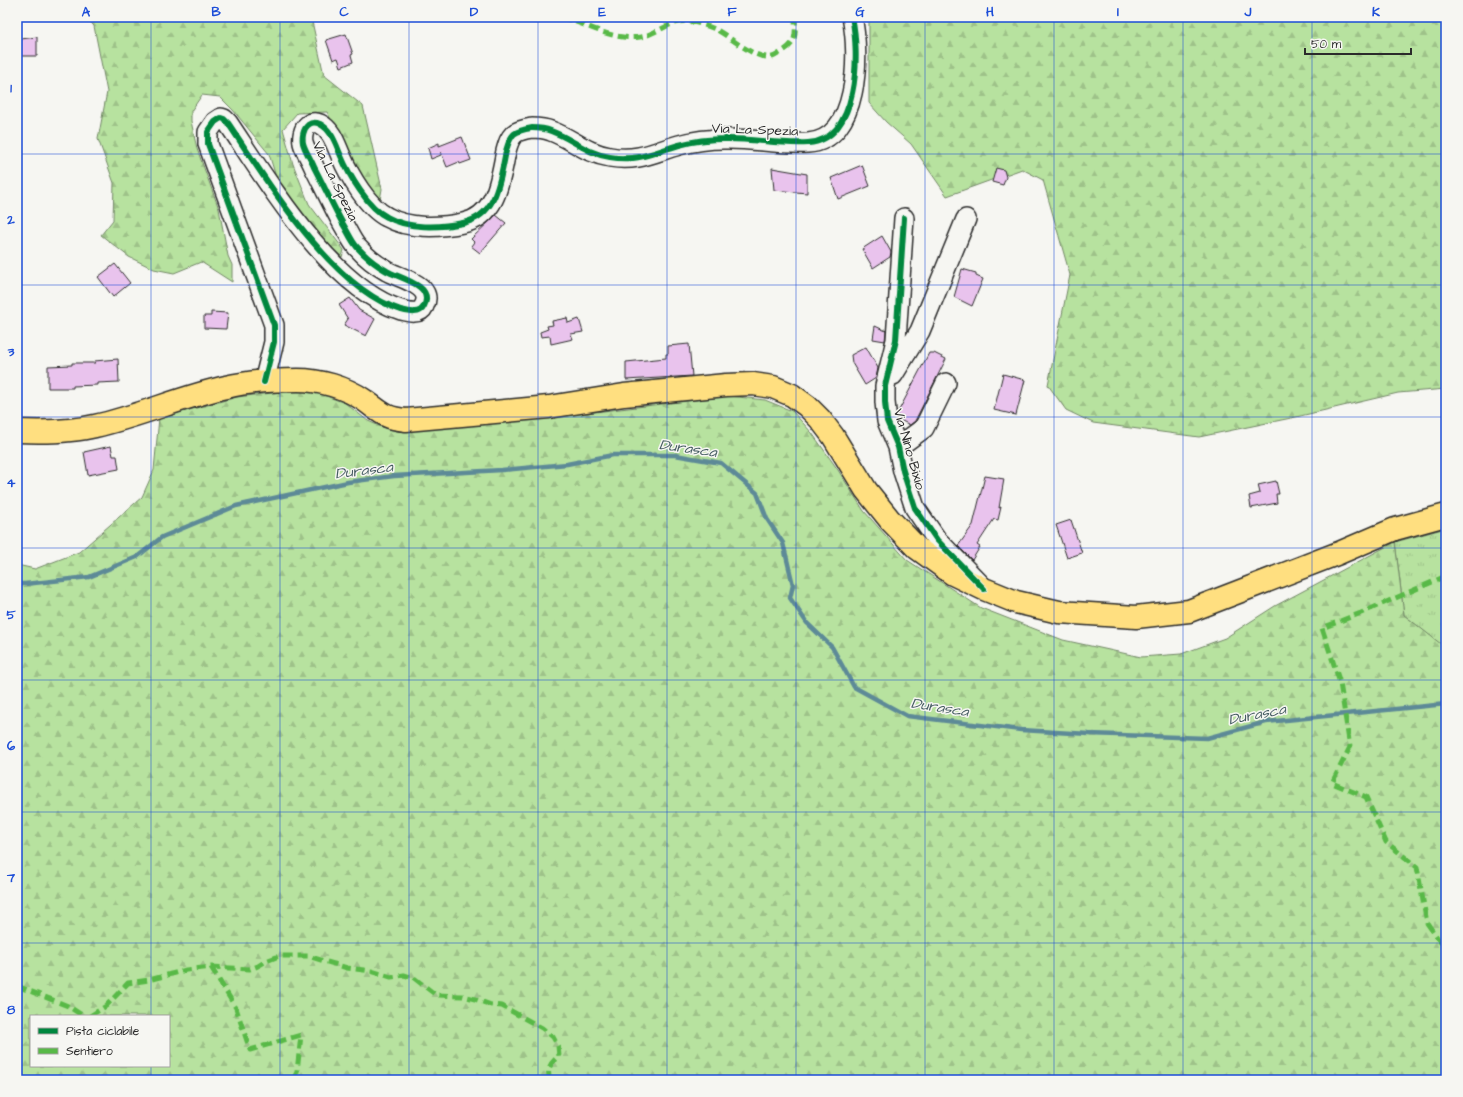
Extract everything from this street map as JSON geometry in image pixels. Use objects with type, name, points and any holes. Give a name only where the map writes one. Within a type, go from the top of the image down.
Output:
[{"type":"main road","points":[[17,431],[61,430],[94,427],[227,386],[298,380],[321,382],[342,389],[363,399],[382,414],[394,419],[406,420],[549,407],[624,395],[726,385],[752,384],[773,387],[792,395],[807,406],[820,419],[866,490],[890,520],[917,548],[953,574],[1016,602],[1059,612],[1136,617],[1188,611],[1339,554],[1395,529],[1446,515]]},
{"type":"street","name":"Via La Spezia","points":[[264,382],[274,342],[274,325],[208,144],[208,132],[215,122],[221,118],[228,123],[301,227],[349,279],[382,302],[398,309],[413,313],[423,309],[425,305],[425,294],[423,289],[418,285],[388,272],[368,258],[355,245],[333,207],[304,145],[304,132],[308,124],[312,122],[317,123],[329,132],[350,176],[374,208],[386,217],[402,223],[418,226],[440,226],[464,223],[476,219],[484,213],[493,201],[511,136],[519,131],[529,128],[550,130],[595,154],[625,159],[647,156],[678,145],[702,140],[726,138],[782,143],[809,143],[827,138],[840,123],[850,102],[856,59],[852,17]]},
{"type":"street","name":"Via Nino Bixio","points":[[904,218],[896,340],[886,386],[885,402],[887,421],[898,447],[903,470],[915,508],[937,540],[984,589]]},
{"type":"street","points":[[886,386],[920,331],[966,219]]},
{"type":"street","name":"Via Nino Bixio","points":[[889,292],[901,265]]},
{"type":"street","points":[[898,447],[924,428],[946,383]]},
{"type":"green space","points":[[86,17],[311,17],[324,75],[363,106],[382,189],[380,200],[363,182],[327,112],[297,113],[283,129],[293,164],[309,204],[344,250],[342,257],[322,238],[292,204],[276,177],[269,154],[233,110],[220,97],[202,95],[191,111],[191,121],[197,149],[219,209],[228,256],[232,265],[232,282],[201,262],[174,273],[154,269],[129,257],[101,235],[113,220],[114,183],[98,139],[107,92],[94,26]]},
{"type":"green space","points":[[869,17],[1446,17],[1446,389],[1398,393],[1296,417],[1199,437],[1093,423],[1066,410],[1048,385],[1070,275],[1043,180],[1022,169],[947,196],[911,144],[886,122],[869,103]]},
{"type":"green space","points":[[299,390],[318,393],[345,403],[368,421],[382,427],[400,431],[578,414],[729,396],[765,400],[792,411],[812,433],[864,511],[907,560],[981,608],[1063,640],[1141,657],[1181,654],[1225,638],[1275,606],[1395,542],[1404,615],[1446,648],[1446,1080],[17,1080],[17,565],[35,569],[79,552],[142,497],[154,470],[159,418],[237,397]]},
{"type":"green space","points":[[1446,528],[1445,648],[1404,615],[1395,542]]},
{"type":"building","points":[[346,34],[353,54],[351,55],[353,62],[341,67],[338,58],[333,60],[326,40]]},
{"type":"building","points":[[37,37],[37,56],[21,56],[21,39]]},
{"type":"building","points":[[462,137],[471,160],[460,164],[459,162],[447,167],[441,152],[441,155],[431,159],[428,148],[439,143],[439,146]]},
{"type":"building","points":[[862,165],[870,186],[838,199],[831,178]]},
{"type":"building","points":[[772,168],[807,174],[807,193],[774,190]]},
{"type":"building","points":[[996,168],[1004,170],[1006,177],[1003,185],[992,182]]},
{"type":"building","points":[[496,215],[506,223],[480,253],[471,246],[474,242],[471,239]]},
{"type":"building","points":[[882,236],[891,252],[890,257],[873,268],[862,249]]},
{"type":"building","points":[[115,264],[130,283],[113,297],[98,277]]},
{"type":"building","points":[[962,269],[976,273],[976,276],[983,279],[972,306],[954,297]]},
{"type":"building","points":[[350,298],[359,310],[375,319],[366,336],[344,325],[348,319],[339,305]]},
{"type":"building","points":[[211,312],[228,313],[226,329],[204,328],[204,316],[211,316]]},
{"type":"building","points":[[567,318],[568,323],[579,319],[583,332],[571,334],[573,339],[551,344],[550,336],[541,337],[540,332],[548,329],[547,326],[553,325],[552,321]]},
{"type":"building","points":[[875,326],[886,331],[885,341],[873,339]]},
{"type":"building","points":[[689,344],[692,376],[626,380],[626,362],[666,358],[666,354],[668,354],[668,346]]},
{"type":"building","points":[[866,347],[878,368],[876,378],[865,385],[852,363],[851,355]]},
{"type":"building","points":[[929,353],[934,353],[946,359],[915,421],[910,425],[898,419],[897,414]]},
{"type":"building","points":[[118,359],[119,382],[73,386],[73,388],[48,388],[48,366],[72,365],[72,363],[95,363],[94,361]]},
{"type":"building","points":[[1003,374],[1025,380],[1016,415],[994,410]]},
{"type":"building","points":[[111,446],[113,456],[117,456],[119,469],[88,475],[84,452]]},
{"type":"building","points":[[985,476],[1004,479],[999,508],[1001,507],[998,520],[994,519],[977,545],[980,547],[972,560],[958,546],[973,525]]},
{"type":"building","points":[[1276,481],[1279,494],[1276,494],[1277,503],[1251,508],[1249,496],[1260,493],[1258,485]]},
{"type":"building","points":[[1071,520],[1082,553],[1067,558],[1056,525]]},
{"type":"waterway","name":"Durasca","points":[[17,584],[89,577],[137,557],[162,537],[236,506],[348,482],[394,476],[502,470],[567,464],[613,455],[675,455],[721,463],[757,493],[767,519],[783,543],[793,585],[790,598],[807,623],[832,647],[854,687],[907,716],[1021,730],[1207,738],[1266,722],[1446,704]]},
{"type":"marked path","points":[[561,17],[600,31],[620,37],[630,38],[647,35],[678,22],[695,22],[715,29],[751,52],[765,57],[776,56],[788,48],[795,37],[795,17]]},
{"type":"marked path","points":[[1446,576],[1361,613],[1322,628],[1340,683],[1350,747],[1332,783],[1366,797],[1386,842],[1417,867],[1427,923],[1446,950]]},
{"type":"marked path","points":[[92,1015],[106,1006],[128,983],[149,980],[186,970],[211,967],[250,969],[279,956],[308,956],[347,968],[371,971],[391,977],[404,975],[414,978],[436,995],[463,996],[491,1005],[502,1006],[542,1028],[553,1037],[558,1046],[559,1056],[550,1066],[550,1080]]},
{"type":"marked path","points":[[211,967],[236,1008],[250,1050],[301,1035],[297,1072],[293,1080]]},
{"type":"marked path","points":[[17,986],[68,1006],[82,1015]]},
{"type":"cycle path","points":[[264,382],[274,342],[274,325],[208,144],[208,132],[215,122],[221,118],[228,123],[282,202],[326,257],[350,280],[375,298],[401,310],[417,312],[424,306],[426,299],[425,293],[414,283],[379,266],[360,250],[351,239],[304,146],[303,134],[308,125],[317,123],[328,130],[354,181],[366,199],[380,213],[404,224],[444,226],[463,223],[474,219],[483,213],[490,205],[499,185],[506,151],[510,140],[516,133],[525,129],[535,128],[549,130],[593,152],[620,158],[638,157],[690,142],[707,140],[745,139],[808,143],[825,138],[838,127],[846,112],[852,93],[856,52],[852,17]]},
{"type":"cycle path","points":[[904,218],[896,340],[885,386],[887,421],[898,447],[903,471],[915,508],[937,540],[984,589]]}]
